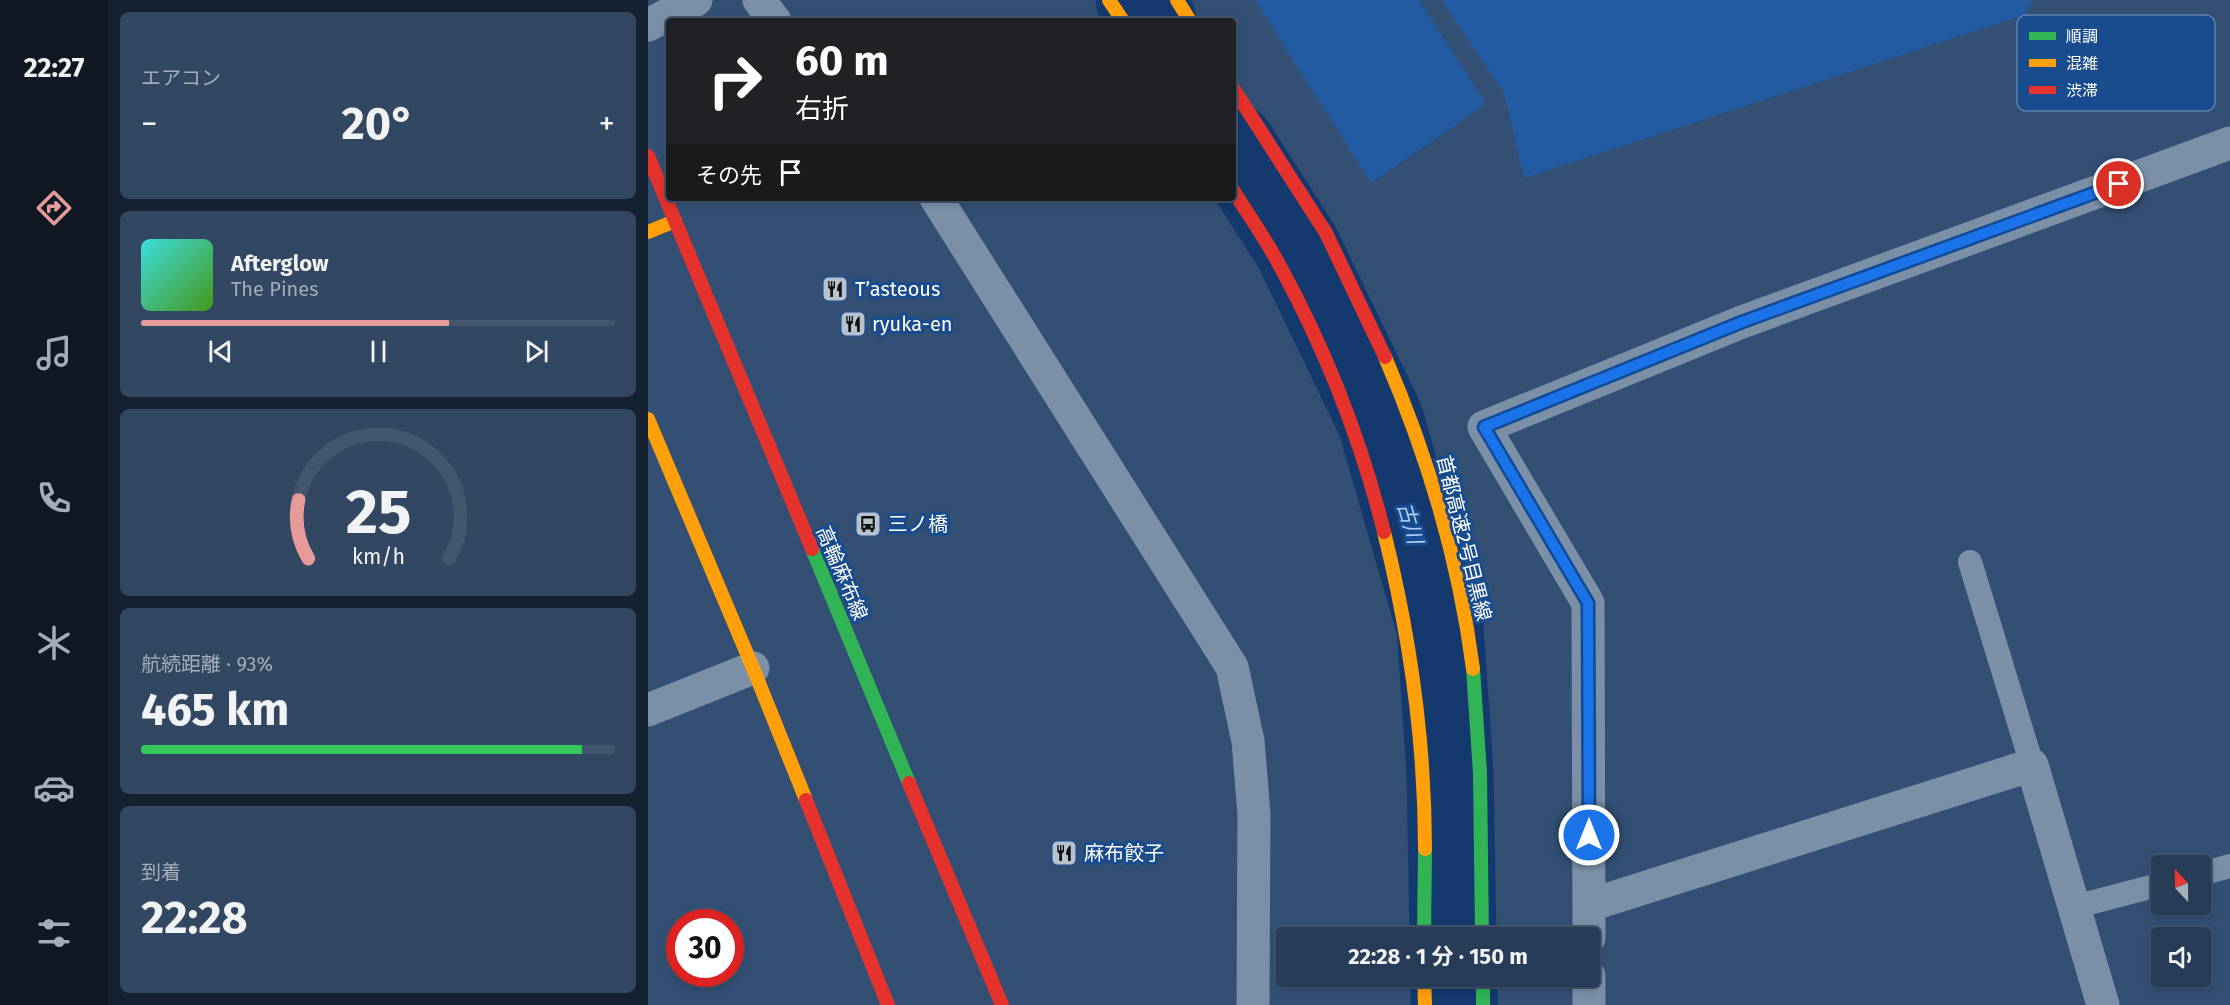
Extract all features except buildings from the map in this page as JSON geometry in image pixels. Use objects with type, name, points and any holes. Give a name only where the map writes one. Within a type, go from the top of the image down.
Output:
[{"type":"main road","points":[[1109,0],[1121,18]]},
{"type":"main road","points":[[1177,0],[1188,18]]},
{"type":"main road","name":"首都高速2号目黒線","points":[[1236,92],[1327,234],[1382,348],[1416,430],[1439,502],[1459,584],[1474,672],[1482,762],[1482,927]]},
{"type":"main road","name":"高輪麻布線","points":[[648,156],[666,199]]},
{"type":"main road","points":[[1236,195],[1280,267],[1325,358],[1358,446],[1381,520],[1399,595],[1414,681],[1423,771],[1424,927]]},
{"type":"main road","name":"高輪麻布線","points":[[667,201],[1002,1005]]},
{"type":"main road","points":[[648,232],[675,221]]},
{"type":"main road","points":[[648,419],[753,668],[888,1005]]},
{"type":"main road","points":[[1424,987],[1425,1005]]},
{"type":"main road","points":[[1483,987],[1483,1005]]},
{"type":"street","points":[[648,25],[696,0]]},
{"type":"street","points":[[759,0],[773,18]]},
{"type":"street","points":[[1589,927],[1588,603],[1484,427],[1742,322],[2230,143]]},
{"type":"street","points":[[938,201],[1232,667],[1248,741],[1254,814],[1253,1005]]},
{"type":"street","points":[[648,710],[753,668]]},
{"type":"street","points":[[1590,905],[2032,765],[2103,1005]]},
{"type":"street","points":[[1589,987],[1589,1005]]},
{"type":"lane","points":[[1970,562],[2032,765]]},
{"type":"lane","points":[[2211,871],[2230,866]]},
{"type":"lane","points":[[2074,907],[2151,887]]},
{"type":"shaded area","points":[[1255,0],[1419,0],[1486,104],[1371,183]]},
{"type":"shaded area","points":[[1441,0],[2033,0],[2024,15],[2017,15],[2017,17],[1524,178],[1504,93]]},
{"type":"waterway","name":"古川","points":[[1139,0],[1151,18]]},
{"type":"waterway","name":"古川","points":[[1236,152],[1297,247],[1380,419],[1440,627],[1450,771],[1453,927]]},
{"type":"waterway","name":"古川","points":[[1454,987],[1454,1005]]},
{"type":"traffic: fast","points":[[812,549],[909,783]]},
{"type":"traffic: fast","points":[[1473,669],[1480,773],[1482,927]]},
{"type":"traffic: fast","points":[[1424,927],[1425,849]]},
{"type":"traffic: fast","points":[[1483,987],[1483,1005]]},
{"type":"traffic: slow","points":[[1109,0],[1121,18]]},
{"type":"traffic: slow","points":[[1177,0],[1188,18]]},
{"type":"traffic: slow","points":[[648,232],[675,221]]},
{"type":"traffic: slow","points":[[1385,357],[1415,433],[1440,510],[1459,588],[1473,669]]},
{"type":"traffic: slow","points":[[648,419],[806,800]]},
{"type":"traffic: slow","points":[[1384,532],[1401,610],[1414,689],[1422,769],[1425,849]]},
{"type":"traffic: slow","points":[[1424,987],[1425,1005]]},
{"type":"traffic: jam","points":[[1236,93],[1326,233],[1385,357]]},
{"type":"traffic: jam","points":[[648,156],[666,199]]},
{"type":"traffic: jam","points":[[1236,195],[1276,258],[1313,331],[1353,430],[1384,532]]},
{"type":"traffic: jam","points":[[667,201],[812,549]]},
{"type":"traffic: jam","points":[[909,783],[1002,1005]]},
{"type":"traffic: jam","points":[[806,800],[888,1005]]},
{"type":"place","name":"T’asteous","points":[[835,289]]},
{"type":"place","name":"ryuka-en","points":[[853,324]]},
{"type":"place","name":"三ノ橋","points":[[868,524]]},
{"type":"place","name":"麻布餃子","points":[[1064,853]]},
{"type":"route","points":[[1589,835],[1588,603],[1484,427],[1742,322],[2119,184]]}]
